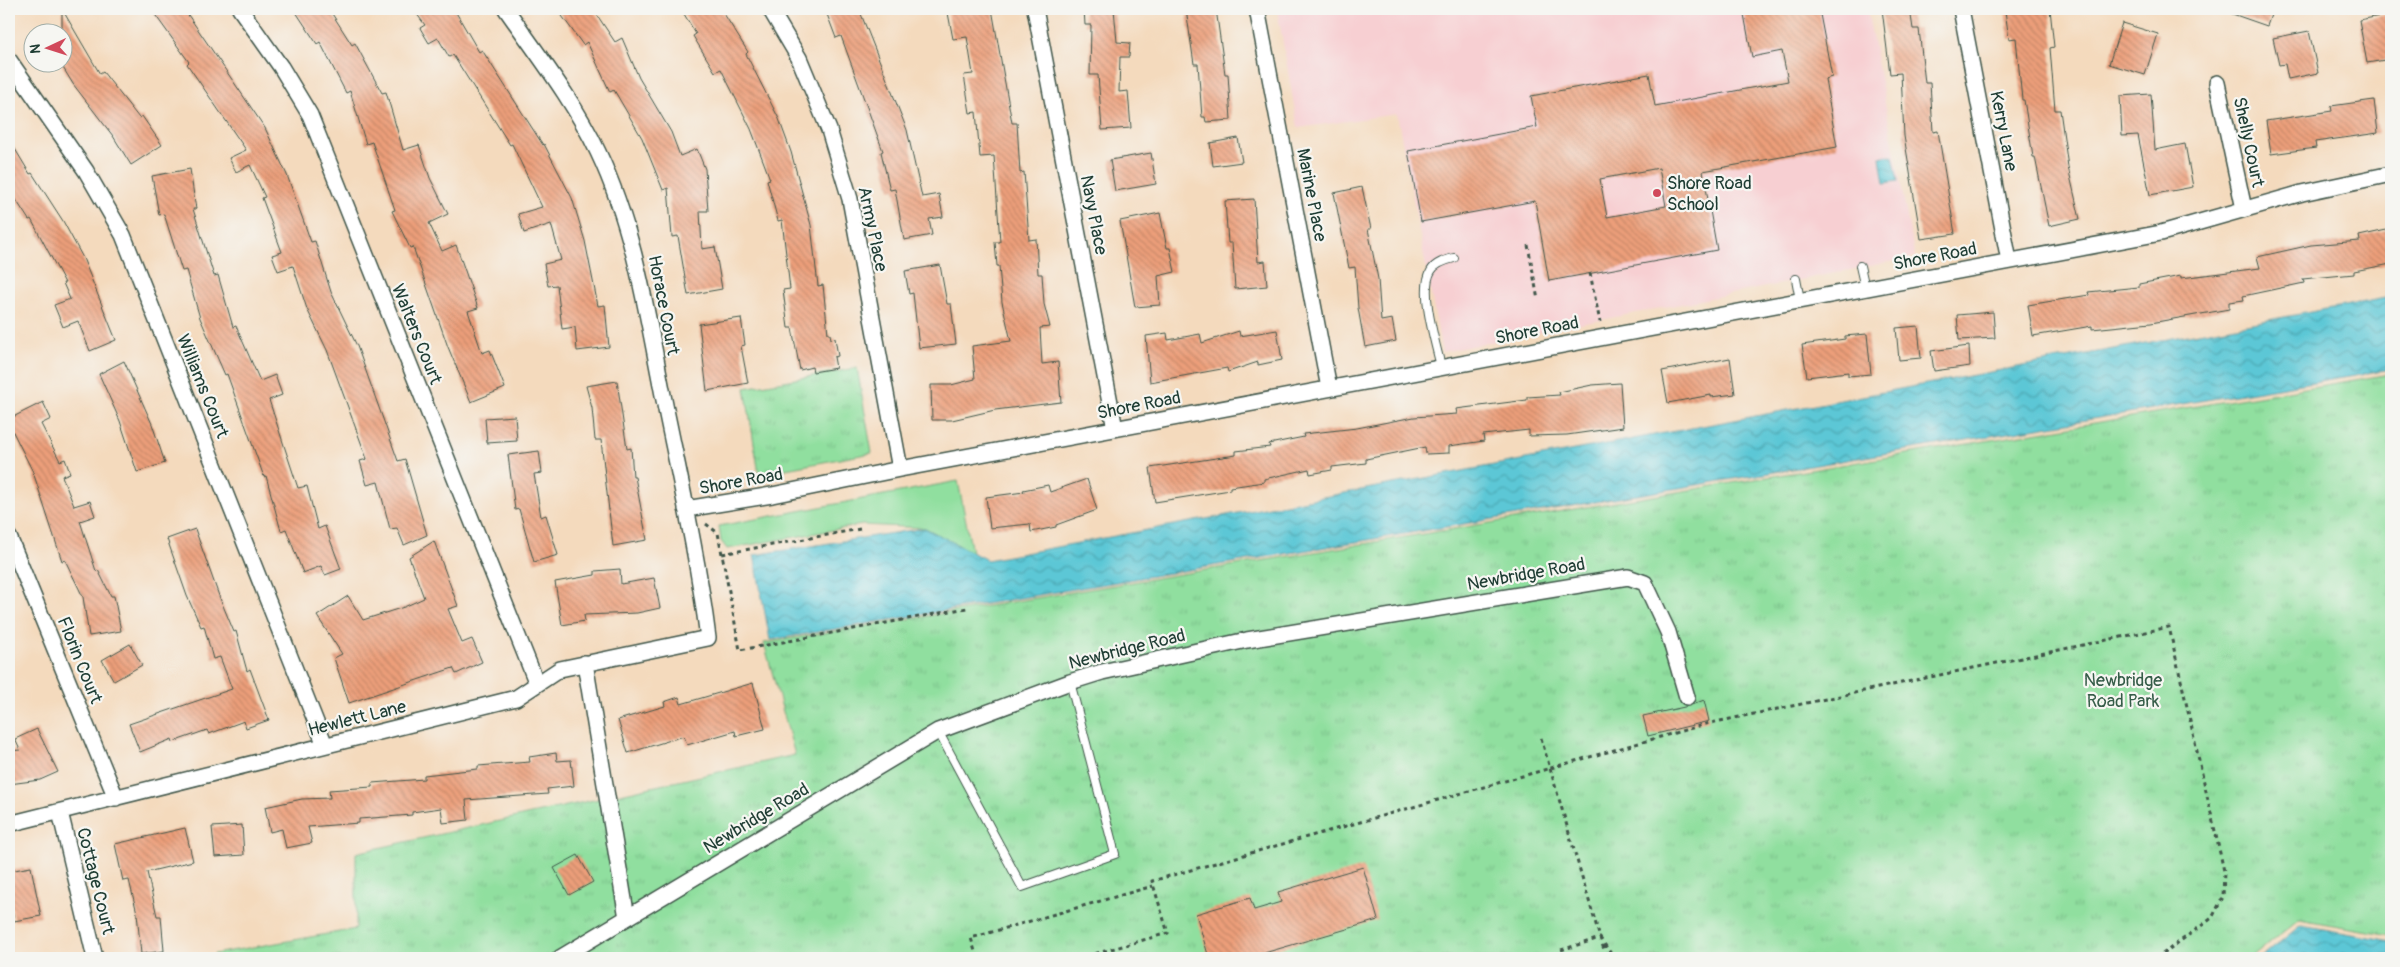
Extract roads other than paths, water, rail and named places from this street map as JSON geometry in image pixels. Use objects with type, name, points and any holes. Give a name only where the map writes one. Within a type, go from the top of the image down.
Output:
[{"type":"street","name":"Walters Court","points":[[240,9],[281,67],[310,115],[537,684]]},
{"type":"street","name":"Horace Court","points":[[506,9],[555,80],[597,150],[622,208],[635,253],[686,509],[708,638]]},
{"type":"street","name":"Army Place","points":[[770,9],[799,58],[826,121],[850,199],[900,469]]},
{"type":"street","name":"Navy Place","points":[[1036,9],[1115,429]]},
{"type":"street","name":"Marine Place","points":[[1257,9],[1329,388]]},
{"type":"street","name":"Kerry Lane","points":[[1962,9],[2009,261]]},
{"type":"street","name":"Williams Court","points":[[9,60],[86,171],[123,235],[325,745]]},
{"type":"street","name":"Shelly Court","points":[[2217,83],[2244,210]]},
{"type":"street","name":"Shore Road","points":[[686,509],[772,495],[1329,388],[2161,233],[2302,193],[2391,174]]},
{"type":"street","name":"Florin Court","points":[[9,537],[116,798]]},
{"type":"street","name":"Newbridge Road","points":[[560,958],[938,731],[1102,672],[1247,640],[1628,577],[1645,583],[1668,632],[1687,697]]},
{"type":"street","name":"Hewlett Lane","points":[[9,824],[516,698],[560,669],[708,638]]},
{"type":"street","points":[[585,663],[627,918]]},
{"type":"street","name":"Cottage Court","points":[[60,812],[95,958]]},
{"type":"lane","points":[[1441,367],[1426,284],[1431,270],[1443,261],[1454,258]]},
{"type":"lane","points":[[1860,266],[1865,288]]},
{"type":"lane","points":[[1796,279],[1800,300]]},
{"type":"lane","points":[[938,731],[1022,887],[1116,854],[1070,682]]},
{"type":"water","points":[[1893,155],[1898,181],[1884,183],[1880,157]]},
{"type":"water","points":[[2391,297],[2391,369],[770,640],[754,555],[925,528],[987,560]]},
{"type":"water","points":[[2301,925],[2391,941],[2391,958],[2260,958]]},
{"type":"place","name":"Shore Road School","points":[[1657,193]]},
{"type":"park label","name":"Newbridge Road Park","points":[[2123,690]]}]
